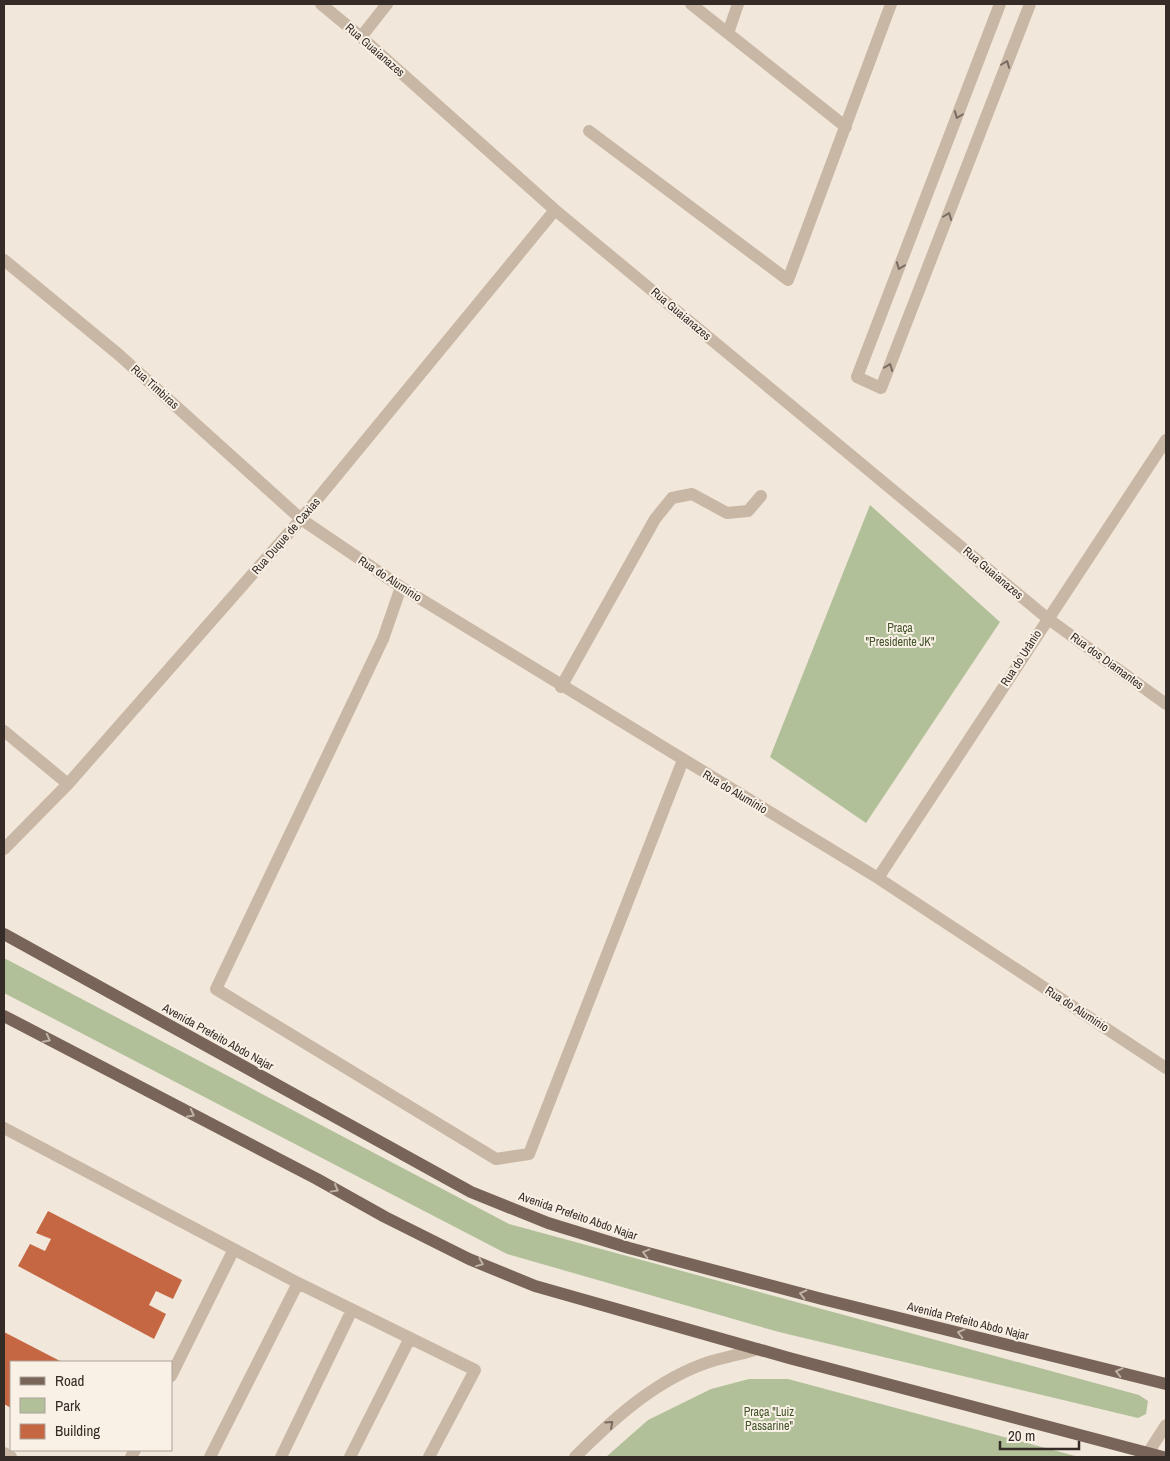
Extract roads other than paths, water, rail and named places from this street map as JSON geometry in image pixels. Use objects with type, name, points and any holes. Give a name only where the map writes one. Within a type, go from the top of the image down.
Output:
[{"type":"main road","name":"Avenida Prefeito Abdo Najar","points":[[4,934],[472,1192],[548,1223],[738,1278],[1166,1384]]},
{"type":"main road","points":[[4,1016],[317,1179],[385,1218],[469,1259],[535,1286],[758,1349],[1163,1457]]},
{"type":"street","name":"Rua Guaianazes","points":[[321,4],[361,37],[555,210],[1047,618]]},
{"type":"street","points":[[361,37],[387,4]]},
{"type":"street","points":[[690,4],[846,127]]},
{"type":"street","points":[[728,33],[738,4]]},
{"type":"street","points":[[589,131],[788,280],[891,4]]},
{"type":"street","points":[[1000,4],[857,377],[880,388],[1030,4]]},
{"type":"street","name":"Rua Duque de Caxias","points":[[4,849],[68,784],[301,519],[555,210]]},
{"type":"street","name":"Rua Timbiras","points":[[4,260],[118,354],[301,519]]},
{"type":"street","name":"Rua do Urânio","points":[[878,878],[1047,618],[1166,440]]},
{"type":"street","points":[[561,687],[655,519],[672,498],[692,494],[727,513],[748,511],[761,496]]},
{"type":"street","name":"Rua do Alumínio","points":[[301,519],[401,587],[561,687],[878,878],[1166,1068]]},
{"type":"street","points":[[401,587],[383,639],[216,989],[496,1159],[529,1154],[683,760]]},
{"type":"street","name":"Rua dos Diamantes","points":[[1047,618],[1166,704]]},
{"type":"street","points":[[4,731],[68,784]]},
{"type":"street","points":[[4,1128],[298,1283],[475,1370],[429,1457]]},
{"type":"street","points":[[172,1374],[234,1249]]},
{"type":"street","points":[[210,1457],[298,1283]]},
{"type":"street","points":[[281,1457],[352,1310]]},
{"type":"street","points":[[350,1457],[410,1338]]},
{"type":"street","points":[[575,1457],[628,1408],[668,1382],[708,1363],[758,1349]]},
{"type":"street","points":[[1148,1453],[1166,1425]]},
{"type":"street","points":[[586,1457],[594,1438]]},
{"type":"street","points":[[4,1453],[11,1457]]},
{"type":"park label","name":"Praça \"Presidente JK\"","points":[[900,635]]},
{"type":"park label","name":"Praça \"Luiz Passarine\"","points":[[769,1419]]}]
